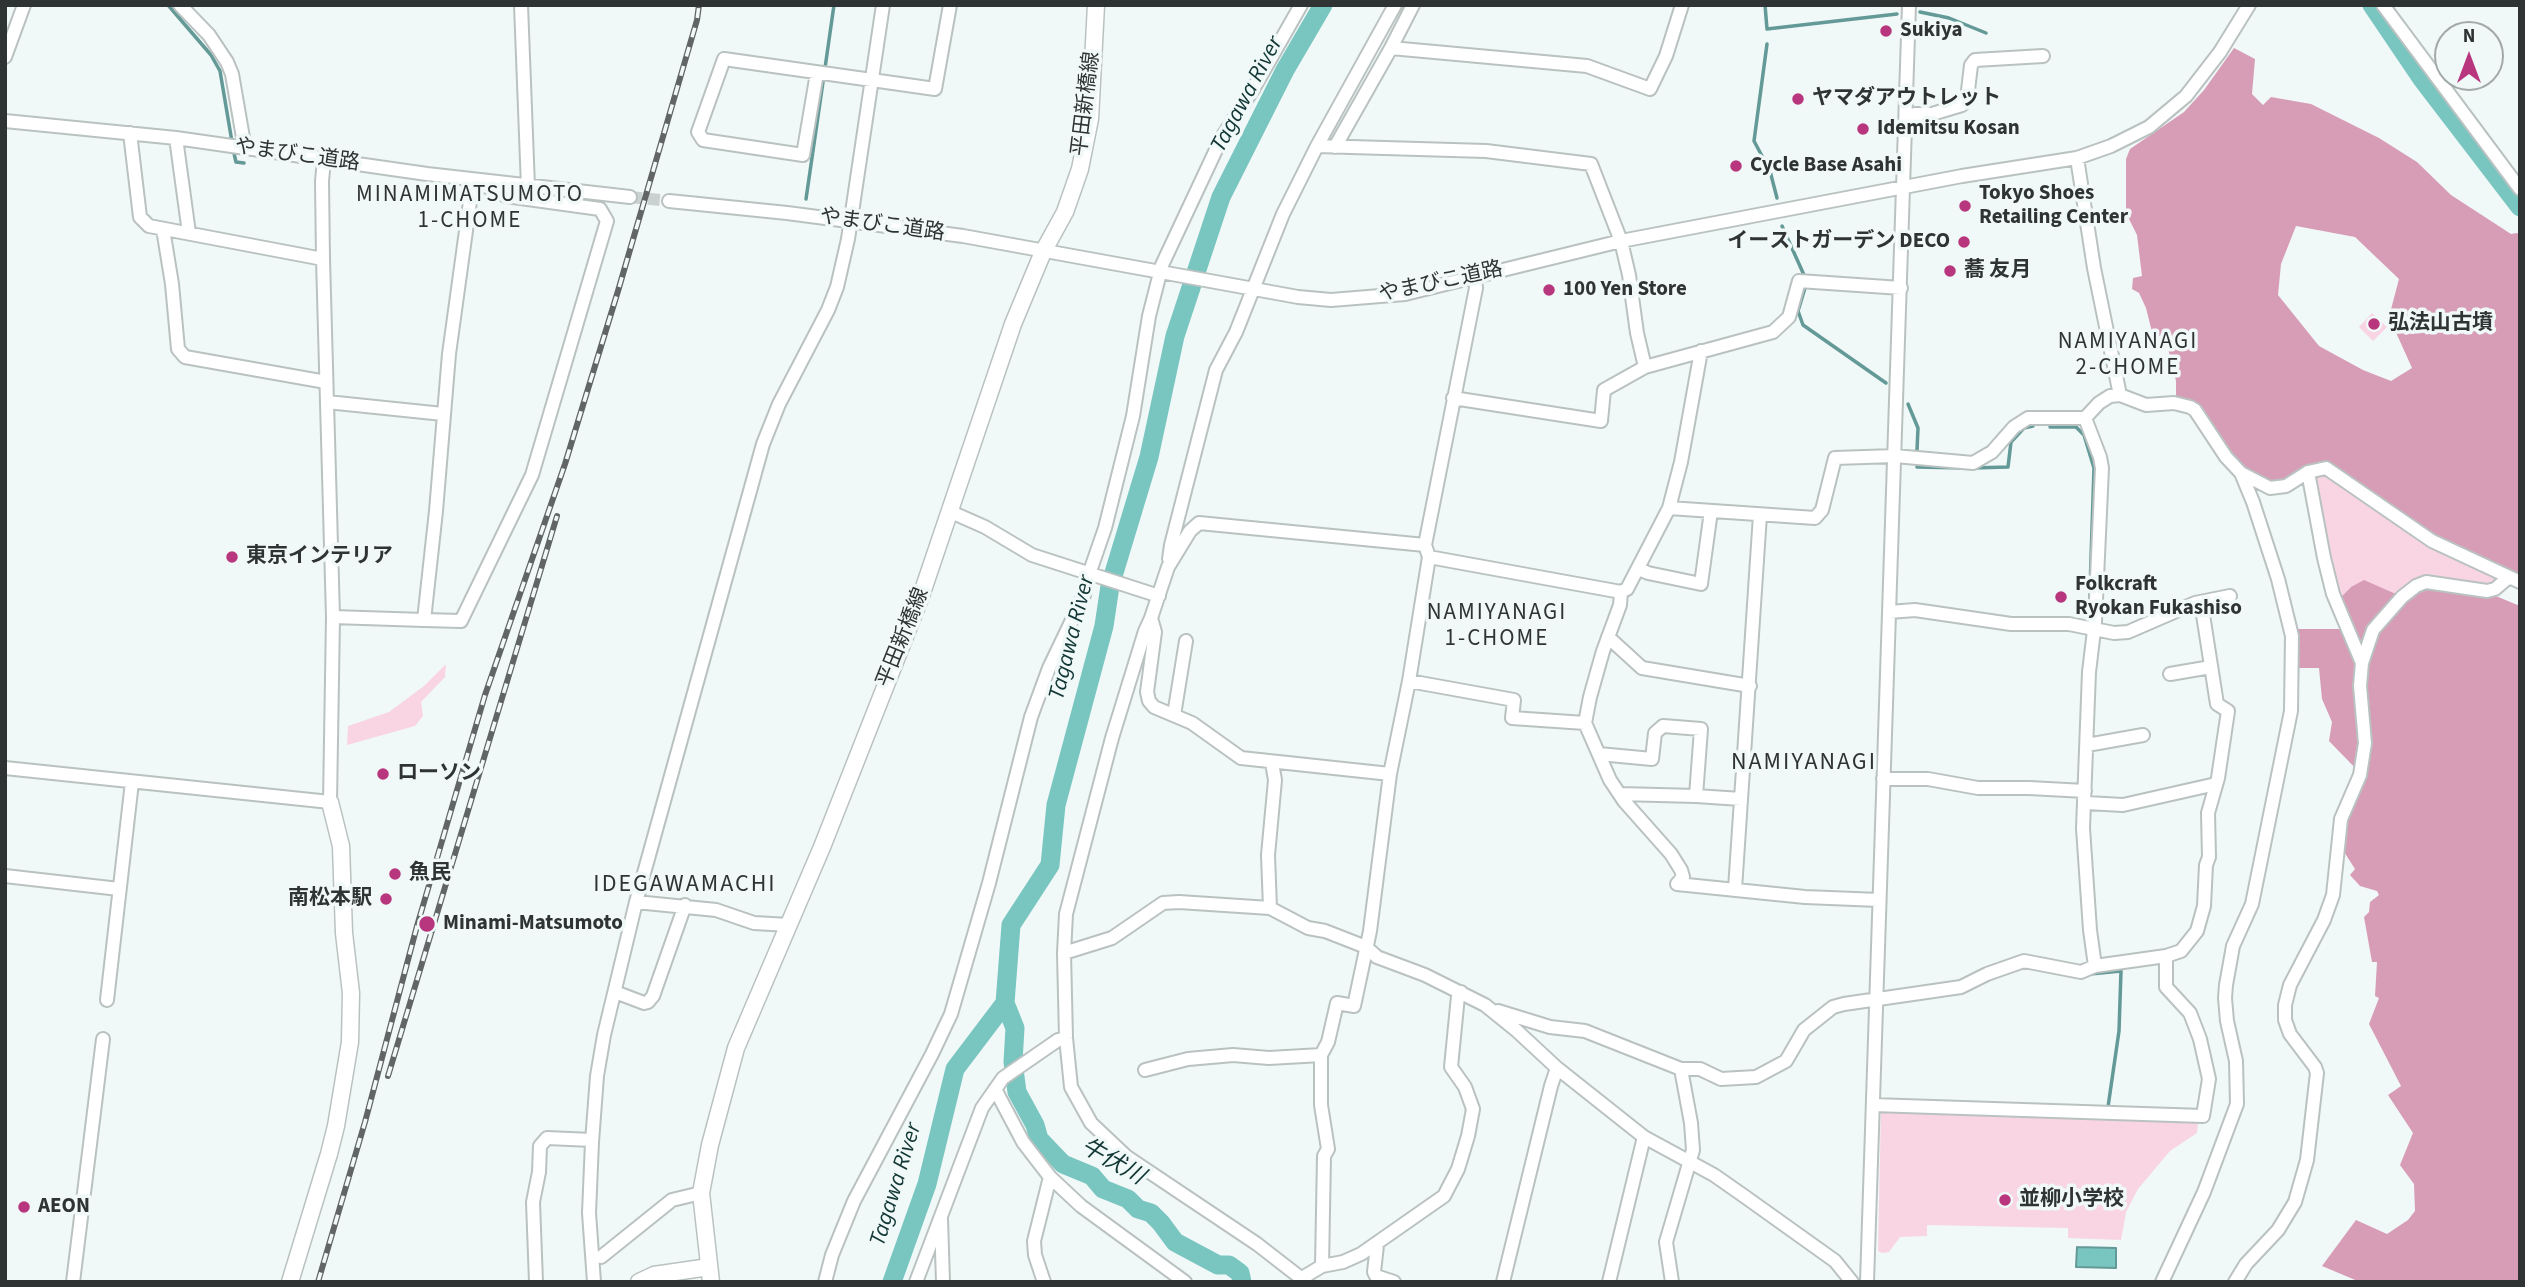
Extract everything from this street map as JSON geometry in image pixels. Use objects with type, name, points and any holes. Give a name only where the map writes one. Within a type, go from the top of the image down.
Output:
[{"type":"main road","name":"平田新橋線","points":[[710,1274],[701,1194],[710,1145],[736,1048],[789,925],[917,608],[1013,324],[1043,253],[1065,212],[1080,169],[1090,119],[1096,5]]},
{"type":"main road","points":[[290,1282],[336,1126],[352,1018],[344,933],[341,846],[330,802]]},
{"type":"main road","points":[[639,1282],[654,1275],[710,1274]]},
{"type":"street","points":[[5,57],[24,5]]},
{"type":"street","points":[[180,5],[209,35],[227,62],[243,149]]},
{"type":"street","points":[[520,5],[528,187]]},
{"type":"street","points":[[594,1282],[589,1213],[592,1140],[597,1076],[615,992],[636,902],[763,444],[779,404],[828,310],[843,264],[883,5]]},
{"type":"street","points":[[817,73],[803,155],[703,141],[698,132],[724,59],[935,89],[950,5]]},
{"type":"street","points":[[825,1282],[832,1255],[854,1201],[951,1014],[989,883],[1031,717],[1049,668],[1084,596],[1105,528],[1133,416],[1149,316],[1163,273],[1191,199],[1222,137],[1252,91],[1301,5]]},
{"type":"street","points":[[1168,567],[1171,545],[1216,370],[1248,287],[1317,146],[1395,5]]},
{"type":"street","points":[[1335,147],[1413,5]]},
{"type":"street","points":[[1391,48],[1587,66],[1650,89],[1666,56],[1682,5]]},
{"type":"street","points":[[1867,1282],[1909,5]]},
{"type":"street","name":"やまびこ道路","points":[[669,201],[963,236],[1043,253],[1298,297],[1368,299],[1405,294],[1621,241],[1904,187],[2077,158],[2136,135],[2186,96],[2220,52],[2249,5]]},
{"type":"street","points":[[2384,5],[2520,189]]},
{"type":"street","points":[[1906,117],[1932,114],[1962,105],[1967,99],[1971,65],[1975,60],[2043,56]]},
{"type":"street","name":"やまびこ道路","points":[[5,121],[176,138],[473,180],[630,197]]},
{"type":"street","points":[[130,133],[140,217],[149,226],[323,259]]},
{"type":"street","points":[[176,138],[189,233]]},
{"type":"street","points":[[1317,146],[1486,151],[1591,164],[1621,241],[1645,367]]},
{"type":"street","points":[[2077,158],[2094,268],[2120,395]]},
{"type":"street","points":[[5,768],[330,802],[333,617],[323,259],[324,160]]},
{"type":"street","points":[[333,617],[425,620],[461,621],[533,475],[607,221],[600,209],[506,196],[473,180],[449,354],[425,620]]},
{"type":"street","points":[[163,229],[172,284],[178,349],[185,357],[326,382]]},
{"type":"street","points":[[1322,1266],[1324,1156],[1328,1149],[1321,1105],[1321,1055],[1328,1042],[1337,1003],[1354,1006],[1366,947],[1390,774],[1409,681],[1427,551],[1453,398],[1476,288],[1475,276]]},
{"type":"street","points":[[1453,398],[1601,421],[1604,390],[1645,367],[1773,332],[1782,326],[1788,317],[1799,281],[1901,288]]},
{"type":"street","points":[[1461,992],[1458,996],[1451,1067],[1465,1087],[1473,1109],[1458,1169],[1444,1196],[1377,1245],[1343,1262],[1322,1266],[1304,1280],[1257,1244],[1128,1157],[1091,1123],[1072,1087],[1064,1038],[1064,953],[1069,897],[1112,738],[1156,595],[1168,567],[1190,531],[1199,523],[1427,551],[1621,592],[1627,589],[1639,569],[1669,508],[1681,462],[1701,351]]},
{"type":"street","points":[[1669,508],[1815,518],[1822,510],[1835,458],[1895,456],[1973,463],[1992,452],[2014,427],[2028,418],[2085,418],[2099,403],[2110,396],[2120,395],[2146,405],[2174,403],[2195,410],[2226,457],[2241,472],[2270,488],[2286,486],[2308,472],[2326,468],[2432,541],[2514,580]]},
{"type":"street","points":[[327,402],[443,414]]},
{"type":"street","points":[[2085,418],[2102,468],[2084,848],[2095,966]]},
{"type":"street","points":[[2162,1282],[2204,1192],[2236,1104],[2236,1061],[2227,1021],[2226,985],[2233,946],[2252,904],[2291,711],[2292,636],[2278,579],[2241,472]]},
{"type":"street","points":[[2308,472],[2333,594],[2362,663]]},
{"type":"street","points":[[1639,569],[1701,584],[1711,511]]},
{"type":"street","points":[[951,512],[985,527],[1032,555],[1156,595]]},
{"type":"street","points":[[1735,889],[1760,516]]},
{"type":"street","points":[[2235,1282],[2246,1264],[2278,1230],[2295,1202],[2308,1160],[2317,1073],[2290,1034],[2285,1020],[2285,1005],[2290,985],[2324,920],[2333,895],[2341,819],[2360,775],[2365,743],[2362,663],[2373,631],[2402,597],[2426,582],[2487,591],[2514,580]]},
{"type":"street","points":[[1621,592],[1620,606],[1590,697],[1585,723],[1610,780],[1632,812],[1671,854],[1683,877],[1677,884],[1805,897],[1880,900]]},
{"type":"street","points":[[1889,612],[1915,610],[2011,624],[2069,624],[2114,634],[2128,632],[2201,602],[2230,596]]},
{"type":"street","points":[[1485,1006],[1550,1027],[1585,1031],[1681,1069],[1700,1069],[1721,1079],[1756,1077],[1786,1061],[1804,1030],[1833,1007],[1961,987],[2024,961],[2081,972],[2095,966],[2166,956],[2181,951],[2197,931],[2204,906],[2206,865],[2209,857],[2208,813],[2216,784],[2228,711],[2217,704],[2201,602]]},
{"type":"street","points":[[1151,618],[1155,632],[1147,692],[1154,707],[1192,723],[1241,758],[1390,774]]},
{"type":"street","points":[[1608,638],[1642,668],[1749,686]]},
{"type":"street","points":[[1174,715],[1186,641]]},
{"type":"street","points":[[2177,670],[2211,667]]},
{"type":"street","points":[[1409,681],[1514,700],[1512,718],[1585,723]]},
{"type":"street","points":[[1599,754],[1652,759],[1655,733],[1663,726],[1701,729],[1696,796]]},
{"type":"street","points":[[2087,745],[2143,735]]},
{"type":"street","points":[[1270,908],[1268,855],[1275,780],[1272,763]]},
{"type":"street","points":[[1883,779],[1928,779],[1978,788],[2029,788],[2123,804],[2216,784]]},
{"type":"street","points":[[107,1000],[132,782]]},
{"type":"street","points":[[1620,794],[1741,799]]},
{"type":"street","points":[[5,876],[119,889]]},
{"type":"street","points":[[636,902],[685,905],[716,910],[754,923],[789,925]]},
{"type":"street","points":[[1064,953],[1112,938],[1163,903],[1179,902],[1270,908],[1308,928],[1325,931],[1366,947],[1377,957],[1461,992],[1485,1006],[1644,1137],[1714,1175],[1835,1261],[1852,1282]]},
{"type":"street","points":[[615,992],[645,1003],[653,996],[685,905]]},
{"type":"street","points":[[1873,1105],[2203,1116],[2209,1079],[2200,1039],[2190,1013],[2166,987],[2166,956]]},
{"type":"street","points":[[916,1282],[982,1108],[999,1083],[1064,1038]]},
{"type":"street","points":[[73,1282],[103,1039]]},
{"type":"street","points":[[1145,1070],[1188,1059],[1233,1055],[1269,1058],[1321,1055]]},
{"type":"street","points":[[1503,1282],[1551,1086],[1558,1068]]},
{"type":"street","points":[[1672,1282],[1666,1242],[1693,1150],[1681,1069]]},
{"type":"street","points":[[999,1083],[1023,1142],[1050,1177],[1081,1206],[1185,1282]]},
{"type":"street","points":[[1609,1282],[1644,1137]]},
{"type":"street","points":[[536,1282],[533,1202],[539,1172],[540,1146],[547,1138],[592,1140]]},
{"type":"street","points":[[1044,1282],[1035,1255],[1034,1241],[1050,1177]]},
{"type":"street","points":[[601,1257],[672,1200],[701,1194]]},
{"type":"street","points":[[941,1214],[943,1282]]},
{"type":"street","points":[[1377,1245],[1374,1272],[1376,1276],[1394,1282]]},
{"type":"shaded area","points":[[2234,48],[2255,59],[2252,94],[2263,105],[2271,97],[2311,104],[2379,138],[2417,162],[2451,195],[2511,234],[2520,235],[2520,577],[2449,546],[2323,462],[2306,467],[2283,482],[2269,482],[2252,475],[2235,461],[2176,396],[2176,381],[2165,336],[2153,336],[2146,308],[2139,293],[2132,289],[2133,278],[2142,276],[2137,235],[2126,213],[2126,159],[2130,149],[2184,112],[2204,90]],"holes":[[[2296,226],[2355,237],[2399,279],[2389,317],[2412,368],[2391,381],[2363,370],[2319,346],[2278,295],[2281,264]]]},
{"type":"shaded area","points":[[2372,313],[2387,327],[2373,341],[2359,327]]},
{"type":"shaded area","points":[[2323,473],[2498,576],[2499,581],[2496,585],[2400,596],[2351,587],[2340,598],[2327,553],[2314,477]]},
{"type":"shaded area","points":[[2364,580],[2405,598],[2426,585],[2491,594],[2520,606],[2520,1282],[2360,1282],[2322,1266],[2356,1220],[2387,1234],[2408,1220],[2415,1211],[2414,1184],[2400,1165],[2413,1133],[2388,1095],[2401,1086],[2369,1024],[2379,998],[2375,996],[2377,962],[2372,962],[2364,917],[2369,912],[2370,902],[2379,895],[2377,891],[2360,886],[2350,875],[2355,869],[2341,847],[2344,819],[2363,776],[2329,741],[2332,722],[2322,699],[2319,668],[2295,668],[2292,629],[2345,629],[2340,598],[2351,587]]},
{"type":"shaded area","points":[[446,664],[445,677],[421,702],[423,716],[415,726],[347,745],[348,726],[389,712],[424,686]]},
{"type":"shaded area","name":"並柳小学校","points":[[1881,1108],[2198,1122],[2197,1133],[2170,1151],[2138,1189],[2126,1212],[2121,1240],[2068,1238],[2068,1228],[1927,1225],[1927,1236],[1900,1237],[1889,1252],[1882,1253],[1878,1251]]},
{"type":"water","points":[[2077,1247],[2116,1248],[2116,1268],[2076,1267]]},
{"type":"waterway","points":[[168,5],[211,55],[220,71],[232,142]]},
{"type":"waterway","points":[[825,68],[834,5]]},
{"type":"waterway","name":"Tagawa River","points":[[892,1282],[927,1184],[955,1069],[1005,1003],[1011,925],[1050,865],[1056,805],[1104,626],[1110,586],[1149,457],[1175,336],[1221,197],[1285,70],[1323,5]]},
{"type":"waterway","points":[[1765,5],[1767,29],[1897,14]]},
{"type":"waterway","points":[[2372,5],[2422,79],[2520,207]]},
{"type":"waterway","points":[[1920,12],[1949,18],[1986,33]]},
{"type":"waterway","points":[[1767,44],[1754,141],[1770,171],[1777,198]]},
{"type":"waterway","points":[[806,199],[823,82]]},
{"type":"waterway","points":[[233,149],[236,162],[244,163]]},
{"type":"waterway","points":[[1782,226],[1804,275]]},
{"type":"waterway","points":[[1805,288],[1798,311],[1803,325],[1886,383]]},
{"type":"waterway","points":[[1908,404],[1918,428],[1917,450]]},
{"type":"waterway","points":[[1973,468],[2008,467],[2011,442],[2024,428],[2033,426]]},
{"type":"waterway","points":[[2050,427],[2076,427],[2084,435],[2094,468],[2089,620]]},
{"type":"waterway","points":[[1917,467],[1965,468]]},
{"type":"waterway","points":[[2090,974],[2121,971],[2119,1031],[2108,1107]]},
{"type":"waterway","name":"牛伏川","points":[[1005,1003],[1015,1028],[1013,1062],[1017,1092],[1035,1125],[1039,1139],[1063,1164],[1092,1176],[1103,1189],[1128,1199],[1138,1209],[1151,1213],[1175,1242],[1218,1265],[1229,1265],[1240,1273],[1242,1282]]},
{"type":"tunnel","points":[[630,197],[669,201]]},
{"type":"railway","points":[[318,1282],[365,1122],[417,926],[485,695],[565,464],[618,291],[697,20],[699,5]]},
{"type":"railway","points":[[388,1076],[557,516]]},
{"type":"place","name":"Sukiya","points":[[1886,31]]},
{"type":"place","name":"ヤマダアウトレット","points":[[1798,99]]},
{"type":"place","name":"Idemitsu Kosan","points":[[1863,129]]},
{"type":"place","name":"Cycle Base Asahi","points":[[1736,166]]},
{"type":"place","name":"Tokyo Shoes Retailing Center","points":[[1965,206]]},
{"type":"place","name":"イーストガーデン DECO","points":[[1964,242]]},
{"type":"place","name":"蕎 友月","points":[[1950,271]]},
{"type":"place","name":"100 Yen Store","points":[[1549,290]]},
{"type":"place","name":"弘法山古墳","points":[[2374,324]]},
{"type":"place","name":"東京インテリア","points":[[232,557]]},
{"type":"place","name":"Folkcraft Ryokan Fukashiso","points":[[2061,597]]},
{"type":"place","name":"ローソン","points":[[383,774]]},
{"type":"place","name":"魚民","points":[[395,874]]},
{"type":"place","name":"南松本駅","points":[[386,899]]},
{"type":"place","name":"Minami-Matsumoto","points":[[427,924]]},
{"type":"place","name":"並柳小学校","points":[[2005,1200]]},
{"type":"place","name":"AEON","points":[[24,1207]]},
{"type":"district","name":"MINAMIMATSUMOTO 1-CHOME","points":[[470,209]]},
{"type":"district","name":"NAMIYANAGI 2-CHOME","points":[[2128,356]]},
{"type":"district","name":"NAMIYANAGI 1-CHOME","points":[[1497,627]]},
{"type":"district","name":"NAMIYANAGI","points":[[1804,764]]},
{"type":"district","name":"IDEGAWAMACHI","points":[[685,886]]}]
